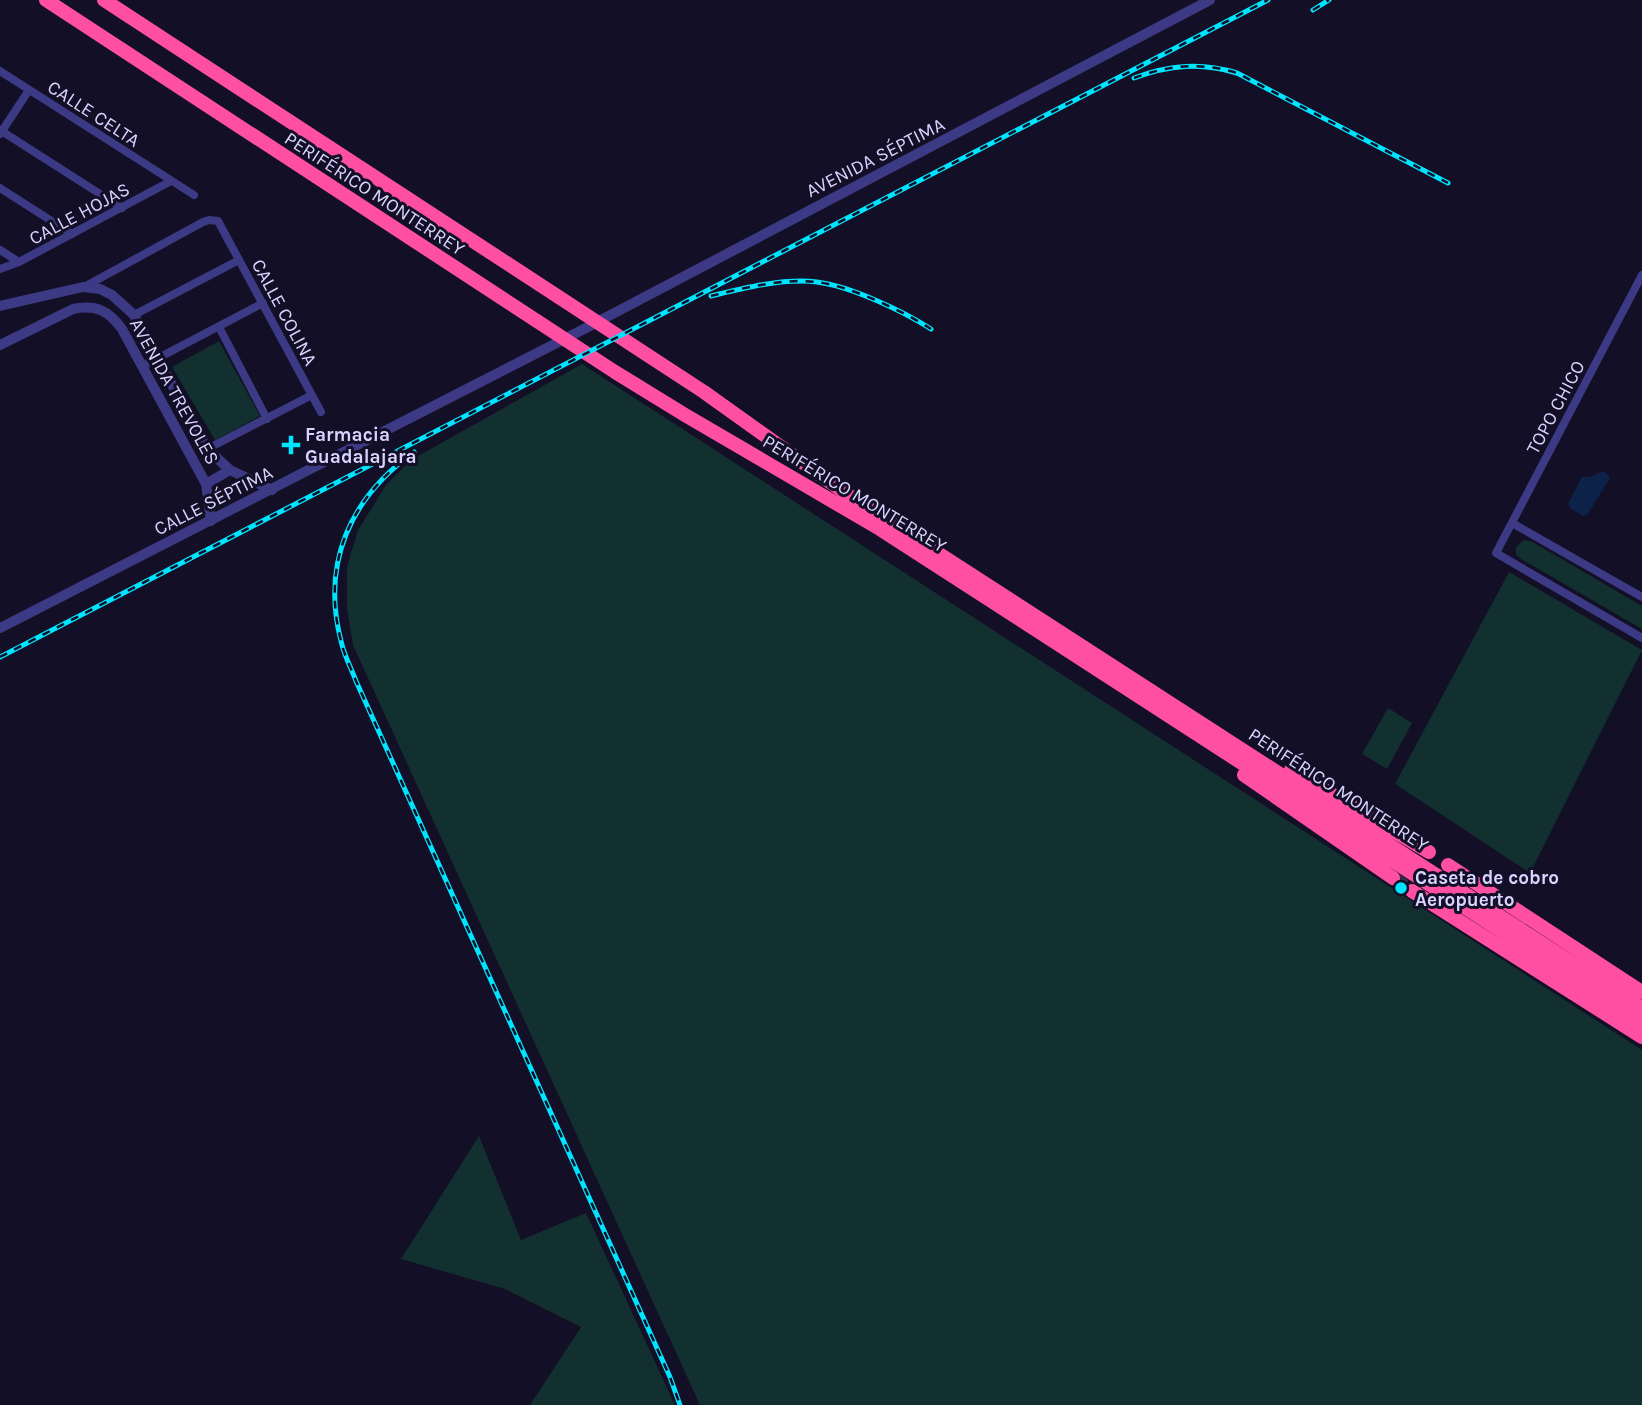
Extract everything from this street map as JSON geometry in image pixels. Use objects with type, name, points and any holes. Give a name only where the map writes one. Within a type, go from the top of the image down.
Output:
[{"type":"highway","name":"PERIFÉRICO MONTERREY","points":[[46,0],[556,339],[880,529],[1642,1008]]},
{"type":"highway","name":"PERIFÉRICO MONTERREY","points":[[104,0],[592,317],[704,392],[834,486],[1642,1022]]},
{"type":"highway","points":[[1393,878],[1218,755],[1207,733],[1227,734],[1254,748],[1429,852]]},
{"type":"highway","points":[[1448,865],[1642,992]]},
{"type":"highway","points":[[1412,891],[1642,1037]]},
{"type":"street","name":"AVENIDA SÉPTIMA","points":[[556,339],[1210,0]]},
{"type":"street","name":"CALLE CELTA","points":[[0,71],[194,195]]},
{"type":"street","points":[[29,90],[1,132],[122,208]]},
{"type":"street","name":"CALLE HOJAS","points":[[0,269],[19,262],[171,181]]},
{"type":"street","points":[[0,188],[72,234]]},
{"type":"street","name":"CALLE COLINA","points":[[83,288],[203,222],[214,220],[222,226],[321,412]]},
{"type":"street","points":[[0,250],[19,262]]},
{"type":"street","points":[[134,315],[239,260]]},
{"type":"street","name":"TOPO CHICO","points":[[1642,275],[1496,553],[1642,638]]},
{"type":"street","name":"AVENIDA TREVOLES","points":[[0,306],[83,288],[100,289],[112,295],[134,315],[207,449],[230,470],[272,489]]},
{"type":"street","points":[[143,366],[263,303]]},
{"type":"street","name":"AVENIDA TREVOLES","points":[[0,345],[61,313],[85,307],[105,311],[115,320],[143,366],[206,484],[211,521]]},
{"type":"street","points":[[219,327],[268,419]]},
{"type":"street","name":"CALLE SÉPTIMA","points":[[0,628],[211,521],[556,339]]},
{"type":"street","points":[[207,449],[312,395]]},
{"type":"street","points":[[206,484],[230,470]]},
{"type":"street","points":[[1512,523],[1642,597]]},
{"type":"green space","points":[[219,341],[260,416],[215,440],[172,367]]},
{"type":"green space","points":[[582,364],[1642,1050],[1642,1405],[700,1405],[353,645],[347,608],[347,567],[358,530],[386,485],[411,460]]},
{"type":"green space","points":[[1524,540],[1531,541],[1642,606],[1642,629],[1521,559],[1516,554],[1516,547]]},
{"type":"green space","points":[[1509,572],[1642,650],[1530,873],[1395,784]]},
{"type":"green space","points":[[1388,708],[1412,723],[1387,769],[1362,754]]},
{"type":"green space","points":[[479,1136],[521,1240],[586,1213],[675,1405],[530,1405],[581,1327],[505,1289],[401,1259]]},
{"type":"water","points":[[1603,471],[1609,475],[1609,480],[1587,515],[1583,516],[1570,508],[1568,504],[1582,477],[1590,477]]},
{"type":"tunnel","points":[[1393,878],[1412,891]]},
{"type":"railway","points":[[0,657],[1268,0]]},
{"type":"railway","points":[[1313,10],[1329,0]]},
{"type":"railway","points":[[1134,78],[1185,66],[1211,67],[1237,73],[1448,183]]},
{"type":"railway","points":[[711,296],[777,283],[817,282],[876,300],[931,329]]},
{"type":"railway","points":[[414,452],[373,490],[346,534],[338,559],[335,585],[342,646],[670,1377],[680,1405]]},
{"type":"place","name":"Farmacia Guadalajara","points":[[291,445]]},
{"type":"place","name":"Caseta de cobro Aeropuerto","points":[[1401,888]]}]
